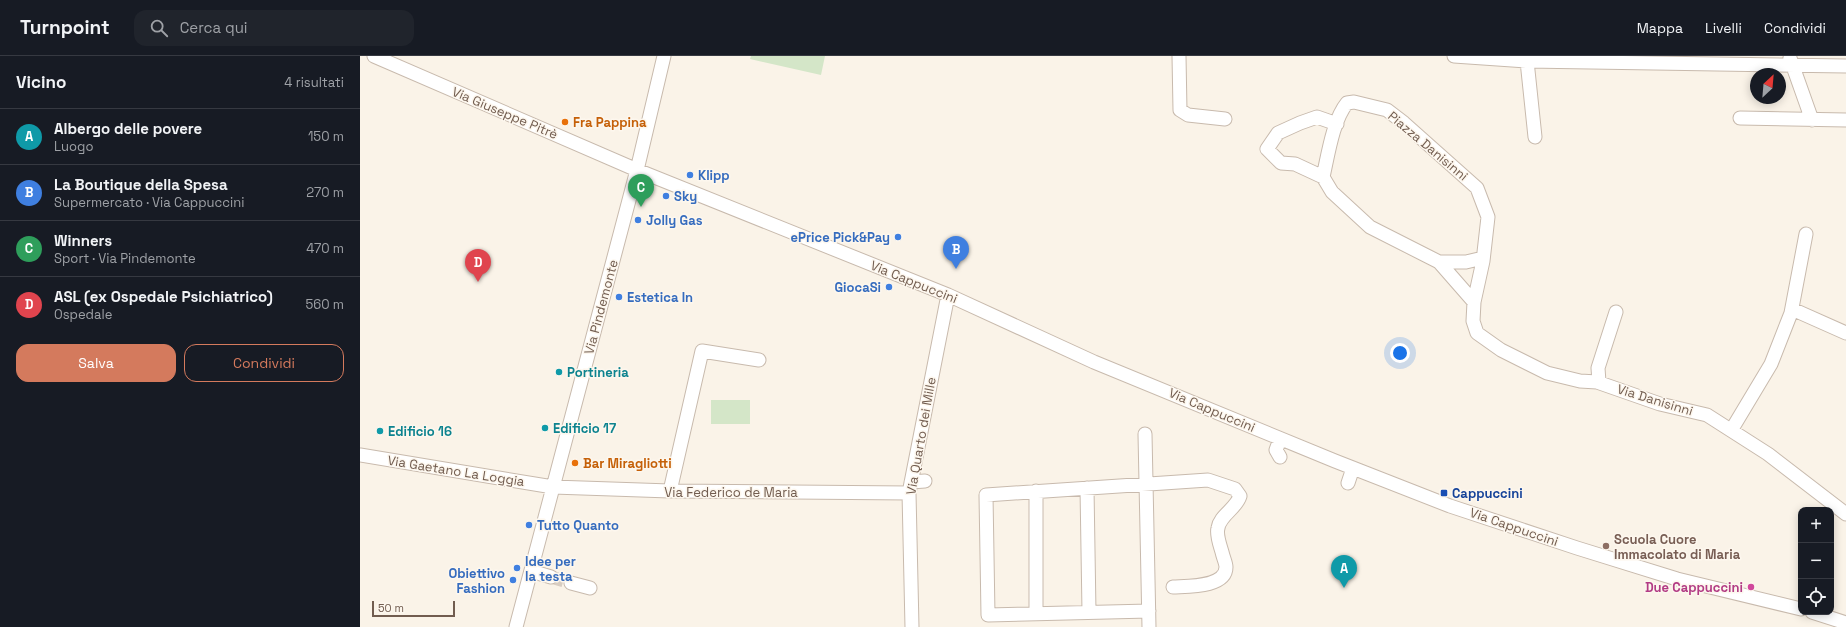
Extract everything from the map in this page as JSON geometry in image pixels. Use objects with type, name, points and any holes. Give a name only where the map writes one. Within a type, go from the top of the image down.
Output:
[{"type":"street","name":"Via Giuseppe Pitrè","points":[[374,56],[637,170]]},
{"type":"street","name":"Via Pindemonte","points":[[516,627],[637,170],[664,56]]},
{"type":"street","points":[[1179,56],[1180,110],[1188,115],[1225,119]]},
{"type":"street","points":[[1454,56],[1528,61],[1568,58],[1791,60],[1846,66]]},
{"type":"street","points":[[1791,60],[1812,120]]},
{"type":"street","points":[[1528,61],[1534,137]]},
{"type":"street","name":"Piazza Danisinni","points":[[1323,177],[1336,124],[1343,108],[1347,103],[1354,102],[1387,110],[1477,188],[1488,217],[1483,258],[1474,302]]},
{"type":"street","points":[[1336,124],[1317,117],[1300,123],[1278,133],[1267,149],[1281,163],[1295,164],[1323,177],[1332,192],[1370,227],[1439,262],[1474,302]]},
{"type":"street","points":[[1740,118],[1846,120]]},
{"type":"street","name":"Via Cappuccini","points":[[637,170],[948,295],[1094,362],[1280,439],[1516,533],[1677,579],[1798,607]]},
{"type":"street","points":[[1732,429],[1771,364],[1792,309],[1806,234]]},
{"type":"street","points":[[1439,262],[1466,262],[1483,258]]},
{"type":"street","name":"Via Quarto dei Mille","points":[[912,627],[910,487],[948,295]]},
{"type":"street","name":"Via Danisinni","points":[[1474,302],[1472,321],[1477,334],[1501,350],[1547,373],[1580,382],[1599,382],[1660,404],[1707,415],[1732,429],[1768,454],[1846,514]]},
{"type":"street","points":[[1792,309],[1846,333]]},
{"type":"street","points":[[1599,382],[1598,368],[1616,312]]},
{"type":"street","points":[[670,492],[702,351],[759,360]]},
{"type":"street","points":[[1145,434],[1149,627]]},
{"type":"street","points":[[1280,439],[1276,450],[1280,457]]},
{"type":"street","name":"Via Gaetano La Loggia","points":[[360,455],[553,487]]},
{"type":"street","points":[[1348,483],[1353,468]]},
{"type":"street","points":[[1149,611],[988,615],[986,495],[1208,480],[1235,489],[1240,496],[1238,502],[1222,519],[1218,528],[1226,568],[1223,575],[1215,582],[1204,586],[1173,586]]},
{"type":"street","name":"Via Federico de Maria","points":[[553,487],[670,492],[910,487],[925,481]]},
{"type":"street","points":[[1087,488],[1089,612]]},
{"type":"street","points":[[1036,491],[1036,614]]},
{"type":"street","points":[[531,571],[551,577]]},
{"type":"street","points":[[571,583],[590,588]]},
{"type":"street","points":[[1821,615],[1846,623]]},
{"type":"green space","points":[[751,56],[825,56],[821,75],[750,59]]},
{"type":"green space","points":[[711,400],[750,400],[750,424],[711,424]]},
{"type":"tunnel","points":[[551,577],[571,583]]},
{"type":"place","name":"Fra Pappina","points":[[565,122]]},
{"type":"place","name":"Klipp","points":[[690,175]]},
{"type":"place","name":"Sky","points":[[666,196]]},
{"type":"place","name":"Winners","points":[[641,207]]},
{"type":"place","name":"Jolly Gas","points":[[638,220]]},
{"type":"place","name":"ePrice Pick&Pay","points":[[898,237]]},
{"type":"place","name":"La Boutique della Spesa","points":[[956,269]]},
{"type":"place","name":"ASL (ex Ospedale Psichiatrico)","points":[[478,282]]},
{"type":"place","name":"GiocaSi","points":[[889,287]]},
{"type":"place","name":"Estetica In","points":[[619,297]]},
{"type":"place","name":"Portineria","points":[[559,372]]},
{"type":"place","name":"Edificio 17","points":[[545,428]]},
{"type":"place","name":"Edificio 16","points":[[380,431]]},
{"type":"place","name":"Bar Miragliotti","points":[[575,463]]},
{"type":"place","name":"Cappuccini","points":[[1444,493]]},
{"type":"place","name":"Tutto Quanto","points":[[529,525]]},
{"type":"place","name":"Scuola Cuore Immacolato di Maria","points":[[1606,546]]},
{"type":"place","name":"Idee per la testa","points":[[517,568]]},
{"type":"place","name":"Obiettivo Fashion","points":[[513,580]]},
{"type":"place","name":"Due Cappuccini","points":[[1751,587]]},
{"type":"place","name":"Albergo delle povere","points":[[1344,588]]}]
